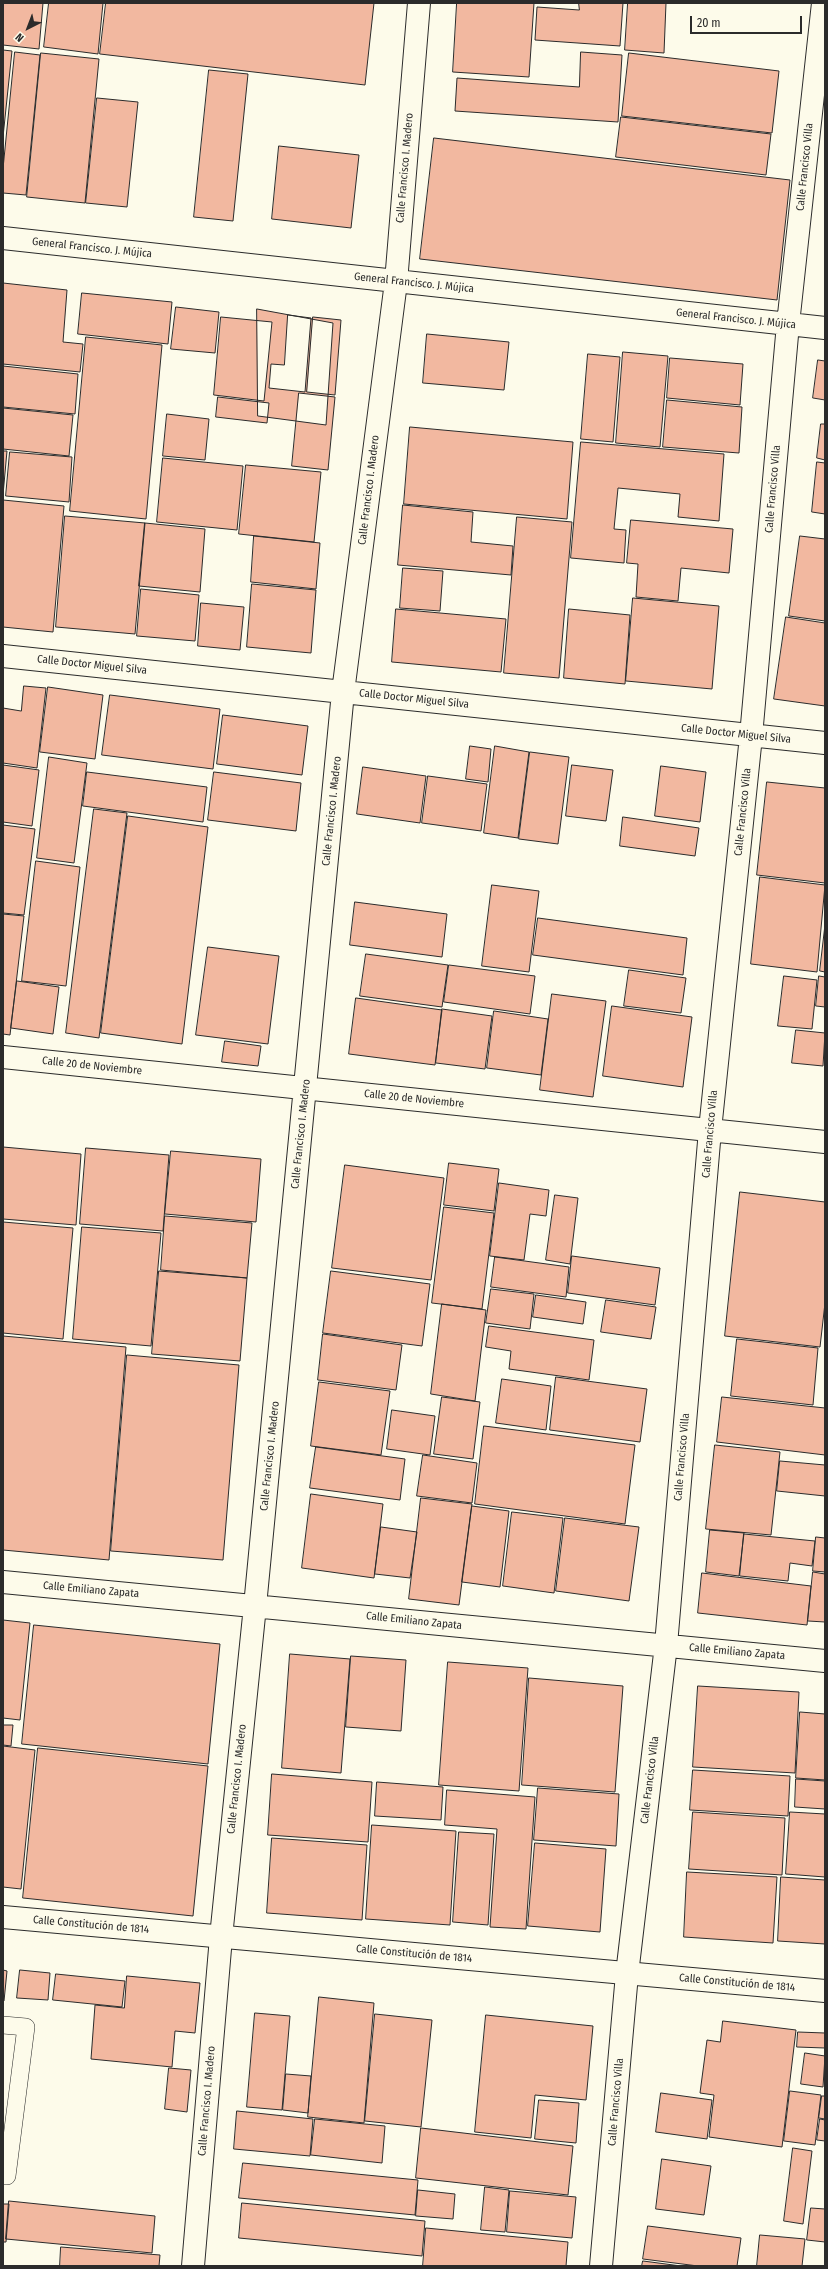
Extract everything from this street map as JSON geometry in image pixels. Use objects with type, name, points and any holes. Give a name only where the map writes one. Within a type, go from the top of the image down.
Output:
[{"type":"street","name":"Calle Francisco I. Madero","points":[[193,2266],[220,1937],[255,1606],[343,692],[396,282],[419,3]]},
{"type":"street","name":"Calle Francisco Villa","points":[[601,2266],[627,1974],[666,1645],[710,1130],[751,736],[788,324],[823,3]]},
{"type":"street","name":"General Francisco. J. Mújica","points":[[3,238],[825,328]]},
{"type":"street","name":"Calle Doctor Miguel Silva","points":[[3,656],[825,743]]},
{"type":"street","name":"Calle 20 de Noviembre","points":[[3,1057],[825,1142]]},
{"type":"street","name":"Calle Emiliano Zapata","points":[[3,1582],[825,1661]]},
{"type":"street","name":"Calle Constitución de 1814","points":[[3,1917],[825,1991]]},
{"type":"lane","points":[[3,2025],[26,2027],[7,2176],[3,2176]]},
{"type":"building","points":[[3,3],[43,3],[39,49],[3,45]]},
{"type":"building","points":[[49,3],[103,3],[98,54],[44,47]]},
{"type":"building","points":[[106,3],[374,3],[365,85],[100,54]]},
{"type":"building","points":[[457,3],[534,3],[529,77],[453,72]]},
{"type":"building","points":[[579,3],[623,3],[620,46],[535,40],[537,7],[579,10]]},
{"type":"building","points":[[628,3],[666,3],[664,53],[625,50]]},
{"type":"building","points":[[3,50],[12,51],[3,137]]},
{"type":"building","points":[[15,52],[40,55],[26,195],[3,193],[3,169]]},
{"type":"building","points":[[581,52],[622,55],[618,122],[455,111],[457,78],[579,87]]},
{"type":"building","points":[[41,53],[99,59],[85,203],[27,197]]},
{"type":"building","points":[[629,53],[779,71],[772,133],[622,116]]},
{"type":"building","points":[[209,70],[248,74],[233,221],[194,217]]},
{"type":"building","points":[[97,98],[138,102],[127,207],[86,203]]},
{"type":"building","points":[[621,117],[771,134],[766,175],[616,157]]},
{"type":"building","points":[[434,138],[790,180],[777,300],[420,259]]},
{"type":"building","points":[[279,146],[359,155],[351,228],[272,219]]},
{"type":"building","points":[[3,283],[67,290],[63,342],[83,344],[80,372],[3,364]]},
{"type":"building","points":[[82,293],[172,302],[168,344],[78,334]]},
{"type":"building","points":[[176,307],[219,312],[215,353],[171,349]]},
{"type":"building","points":[[257,309],[333,323],[326,425],[258,416]]},
{"type":"building","points":[[288,315],[311,318],[305,392],[269,388],[271,364],[284,365]]},
{"type":"building","points":[[221,317],[272,322],[264,401],[214,395]]},
{"type":"building","points":[[313,317],[341,320],[335,395],[307,392]]},
{"type":"building","points":[[427,334],[509,342],[504,390],[423,383]]},
{"type":"building","points":[[86,337],[162,345],[146,519],[70,511]]},
{"type":"building","points":[[623,352],[668,356],[660,447],[616,443]]},
{"type":"building","points":[[588,354],[620,357],[613,442],[581,439]]},
{"type":"building","points":[[670,358],[743,364],[740,405],[667,398]]},
{"type":"building","points":[[818,360],[825,361],[825,400],[813,398]]},
{"type":"building","points":[[3,366],[78,374],[75,414],[3,407]]},
{"type":"building","points":[[299,393],[335,397],[328,470],[292,466]]},
{"type":"building","points":[[218,397],[269,403],[267,423],[216,417]]},
{"type":"building","points":[[667,400],[742,407],[739,453],[663,447]]},
{"type":"building","points":[[3,408],[73,415],[69,456],[3,449]]},
{"type":"building","points":[[167,414],[209,419],[205,460],[163,456]]},
{"type":"building","points":[[821,424],[825,424],[825,460],[817,458]]},
{"type":"building","points":[[410,427],[573,442],[567,519],[404,504]]},
{"type":"building","points":[[581,442],[724,454],[719,521],[678,517],[680,494],[618,488],[614,529],[626,530],[624,563],[571,558]]},
{"type":"building","points":[[3,451],[7,451],[3,495]]},
{"type":"building","points":[[10,452],[72,457],[69,502],[6,496]]},
{"type":"building","points":[[163,458],[243,466],[237,530],[157,522]]},
{"type":"building","points":[[817,462],[825,463],[825,514],[812,512]]},
{"type":"building","points":[[246,465],[321,472],[314,542],[239,534]]},
{"type":"building","points":[[3,500],[64,506],[53,632],[3,627]]},
{"type":"building","points":[[403,505],[473,512],[471,542],[513,546],[511,575],[398,565]]},
{"type":"building","points":[[65,516],[145,523],[135,634],[56,627]]},
{"type":"building","points":[[517,517],[572,522],[559,678],[504,673]]},
{"type":"building","points":[[631,520],[733,529],[729,573],[681,568],[678,601],[636,597],[638,564],[627,563]]},
{"type":"building","points":[[145,523],[205,529],[200,592],[139,586]]},
{"type":"building","points":[[254,536],[320,543],[316,589],[251,582]]},
{"type":"building","points":[[800,536],[825,539],[825,621],[789,616]]},
{"type":"building","points":[[403,568],[443,571],[440,611],[400,608]]},
{"type":"building","points":[[252,584],[316,590],[311,653],[247,647]]},
{"type":"building","points":[[141,589],[199,595],[195,641],[137,636]]},
{"type":"building","points":[[633,598],[719,606],[712,689],[626,681]]},
{"type":"building","points":[[201,603],[244,607],[240,650],[198,646]]},
{"type":"building","points":[[396,609],[506,619],[501,672],[392,662]]},
{"type":"building","points":[[569,609],[630,615],[625,684],[564,678]]},
{"type":"building","points":[[786,617],[825,623],[825,706],[774,699]]},
{"type":"building","points":[[24,686],[46,688],[37,768],[3,763],[3,708],[21,711]]},
{"type":"building","points":[[48,687],[103,695],[95,759],[40,752]]},
{"type":"building","points":[[110,695],[220,709],[213,769],[102,755]]},
{"type":"building","points":[[223,715],[308,726],[302,775],[217,764]]},
{"type":"building","points":[[470,746],[491,749],[488,782],[466,779]]},
{"type":"building","points":[[495,746],[529,752],[518,838],[484,833]]},
{"type":"building","points":[[530,752],[569,757],[558,844],[519,839]]},
{"type":"building","points":[[49,757],[87,763],[74,863],[37,858]]},
{"type":"building","points":[[3,765],[39,770],[32,826],[3,822]]},
{"type":"building","points":[[572,765],[613,770],[606,821],[566,816]]},
{"type":"building","points":[[661,766],[706,772],[700,822],[655,816]]},
{"type":"building","points":[[363,767],[426,776],[420,823],[357,814]]},
{"type":"building","points":[[87,772],[207,787],[203,822],[83,806]]},
{"type":"building","points":[[214,772],[301,783],[296,831],[208,820]]},
{"type":"building","points":[[428,776],[487,784],[481,831],[422,823]]},
{"type":"building","points":[[767,782],[825,788],[825,883],[757,875]]},
{"type":"building","points":[[94,809],[127,813],[99,1038],[66,1033]]},
{"type":"building","points":[[128,816],[208,827],[182,1044],[101,1033]]},
{"type":"building","points":[[623,817],[699,828],[695,856],[620,846]]},
{"type":"building","points":[[3,825],[35,829],[24,915],[3,913]]},
{"type":"building","points":[[36,861],[80,867],[66,986],[22,981]]},
{"type":"building","points":[[760,877],[825,885],[817,972],[751,964]]},
{"type":"building","points":[[492,885],[539,891],[529,972],[482,966]]},
{"type":"building","points":[[355,902],[447,914],[442,957],[350,945]]},
{"type":"building","points":[[3,914],[24,916],[10,1035],[3,1034]]},
{"type":"building","points":[[538,918],[687,938],[683,975],[533,955]]},
{"type":"building","points":[[825,925],[825,972],[820,971]]},
{"type":"building","points":[[208,947],[279,956],[268,1044],[196,1035]]},
{"type":"building","points":[[366,954],[448,965],[442,1007],[360,996]]},
{"type":"building","points":[[449,965],[535,976],[530,1014],[444,1002]]},
{"type":"building","points":[[629,970],[686,978],[681,1013],[624,1006]]},
{"type":"building","points":[[784,976],[817,980],[812,1029],[778,1026]]},
{"type":"building","points":[[819,976],[825,977],[825,1007],[816,1006]]},
{"type":"building","points":[[17,981],[59,987],[53,1034],[11,1028]]},
{"type":"building","points":[[552,994],[606,1001],[593,1097],[540,1090]]},
{"type":"building","points":[[356,998],[442,1010],[435,1065],[349,1054]]},
{"type":"building","points":[[612,1006],[692,1017],[683,1087],[603,1076]]},
{"type":"building","points":[[442,1009],[492,1016],[485,1069],[436,1063]]},
{"type":"building","points":[[494,1011],[548,1019],[541,1075],[487,1068]]},
{"type":"building","points":[[796,1030],[825,1033],[823,1066],[792,1063]]},
{"type":"building","points":[[225,1041],[261,1046],[258,1066],[222,1062]]},
{"type":"building","points":[[3,1147],[81,1154],[76,1225],[3,1219]]},
{"type":"building","points":[[86,1148],[169,1155],[163,1231],[80,1224]]},
{"type":"building","points":[[171,1151],[261,1159],[256,1222],[165,1214]]},
{"type":"building","points":[[449,1163],[499,1169],[494,1211],[444,1205]]},
{"type":"building","points":[[345,1165],[444,1178],[431,1280],[332,1268]]},
{"type":"building","points":[[499,1183],[549,1190],[546,1216],[530,1214],[524,1260],[490,1256]]},
{"type":"building","points":[[740,1192],[825,1202],[825,1303],[820,1347],[725,1336]]},
{"type":"building","points":[[555,1195],[578,1198],[570,1264],[546,1260]]},
{"type":"building","points":[[444,1207],[494,1213],[482,1309],[432,1303]]},
{"type":"building","points":[[165,1216],[252,1223],[247,1278],[161,1270]]},
{"type":"building","points":[[3,1222],[73,1228],[63,1339],[3,1333]]},
{"type":"building","points":[[82,1227],[161,1233],[151,1346],[73,1339]]},
{"type":"building","points":[[572,1256],[660,1268],[655,1305],[568,1293]]},
{"type":"building","points":[[495,1257],[569,1267],[566,1297],[491,1287]]},
{"type":"building","points":[[159,1271],[247,1278],[240,1361],[152,1354]]},
{"type":"building","points":[[331,1271],[430,1284],[422,1346],[323,1333]]},
{"type":"building","points":[[491,1289],[534,1294],[530,1329],[486,1323]]},
{"type":"building","points":[[536,1295],[586,1302],[583,1324],[533,1317]]},
{"type":"building","points":[[606,1300],[656,1307],[651,1339],[601,1332]]},
{"type":"building","points":[[442,1304],[486,1310],[475,1401],[431,1394]]},
{"type":"building","points":[[489,1326],[594,1340],[589,1380],[509,1369],[511,1351],[486,1347]]},
{"type":"building","points":[[323,1334],[402,1345],[396,1390],[318,1380]]},
{"type":"building","points":[[3,1336],[126,1347],[109,1560],[3,1550]]},
{"type":"building","points":[[737,1339],[818,1348],[813,1405],[731,1396]]},
{"type":"building","points":[[127,1355],[239,1365],[223,1560],[111,1551]]},
{"type":"building","points":[[556,1377],[647,1389],[640,1442],[550,1430]]},
{"type":"building","points":[[502,1379],[551,1386],[546,1430],[496,1423]]},
{"type":"building","points":[[319,1382],[390,1391],[381,1455],[311,1446]]},
{"type":"building","points":[[442,1397],[480,1402],[473,1459],[434,1454]]},
{"type":"building","points":[[722,1397],[825,1408],[825,1455],[717,1442]]},
{"type":"building","points":[[392,1410],[435,1416],[430,1455],[387,1449]]},
{"type":"building","points":[[484,1426],[635,1445],[625,1524],[475,1504]]},
{"type":"building","points":[[715,1445],[780,1452],[771,1535],[706,1529]]},
{"type":"building","points":[[316,1447],[405,1459],[400,1500],[310,1488]]},
{"type":"building","points":[[423,1455],[477,1463],[472,1503],[417,1496]]},
{"type":"building","points":[[780,1461],[825,1465],[825,1496],[777,1491]]},
{"type":"building","points":[[311,1494],[383,1504],[374,1578],[302,1568]]},
{"type":"building","points":[[421,1498],[472,1504],[459,1605],[409,1599]]},
{"type":"building","points":[[472,1506],[509,1511],[500,1587],[462,1582]]},
{"type":"building","points":[[512,1512],[563,1518],[554,1593],[503,1586]]},
{"type":"building","points":[[565,1518],[639,1527],[629,1601],[556,1591]]},
{"type":"building","points":[[381,1527],[417,1532],[410,1578],[375,1574]]},
{"type":"building","points":[[710,1530],[744,1533],[739,1576],[706,1572]]},
{"type":"building","points":[[744,1534],[815,1541],[812,1566],[790,1563],[788,1581],[740,1576]]},
{"type":"building","points":[[816,1537],[825,1538],[825,1572],[813,1571]]},
{"type":"building","points":[[813,1572],[825,1574],[825,1622],[808,1621]]},
{"type":"building","points":[[702,1573],[811,1586],[807,1625],[698,1613]]},
{"type":"building","points":[[3,1620],[30,1623],[20,1720],[3,1718]]},
{"type":"building","points":[[34,1625],[220,1644],[208,1764],[22,1744]]},
{"type":"building","points":[[290,1654],[350,1659],[341,1773],[282,1768]]},
{"type":"building","points":[[351,1656],[406,1660],[401,1731],[346,1727]]},
{"type":"building","points":[[448,1662],[528,1668],[519,1791],[439,1785]]},
{"type":"building","points":[[529,1678],[623,1686],[615,1792],[522,1785]]},
{"type":"building","points":[[698,1686],[799,1692],[795,1773],[693,1767]]},
{"type":"building","points":[[800,1712],[825,1714],[825,1780],[796,1778]]},
{"type":"building","points":[[3,1725],[13,1725],[11,1746],[3,1745]]},
{"type":"building","points":[[3,1746],[35,1750],[21,1889],[3,1887]]},
{"type":"building","points":[[38,1748],[208,1766],[193,1916],[23,1898]]},
{"type":"building","points":[[693,1770],[790,1776],[788,1816],[690,1810]]},
{"type":"building","points":[[272,1774],[372,1782],[368,1842],[268,1835]]},
{"type":"building","points":[[796,1779],[825,1781],[825,1809],[795,1807]]},
{"type":"building","points":[[377,1782],[443,1787],[441,1820],[375,1816]]},
{"type":"building","points":[[538,1788],[619,1794],[616,1846],[534,1840]]},
{"type":"building","points":[[447,1790],[535,1797],[526,1929],[490,1927],[497,1829],[445,1825]]},
{"type":"building","points":[[693,1812],[785,1818],[782,1875],[689,1869]]},
{"type":"building","points":[[790,1812],[825,1814],[825,1877],[786,1874]]},
{"type":"building","points":[[372,1825],[456,1831],[450,1925],[366,1919]]},
{"type":"building","points":[[459,1832],[494,1834],[488,1925],[453,1922]]},
{"type":"building","points":[[272,1838],[367,1845],[362,1920],[267,1913]]},
{"type":"building","points":[[535,1843],[606,1849],[600,1932],[528,1926]]},
{"type":"building","points":[[687,1872],[777,1877],[773,1943],[684,1937]]},
{"type":"building","points":[[781,1877],[825,1880],[825,1944],[778,1941]]},
{"type":"building","points":[[3,1970],[7,1971],[4,2001],[3,2000]]},
{"type":"building","points":[[20,1970],[50,1973],[48,2000],[17,1998]]},
{"type":"building","points":[[56,1974],[125,1981],[122,2007],[53,2000]]},
{"type":"building","points":[[127,1976],[200,1983],[195,2033],[175,2031],[172,2067],[91,2059],[95,2005],[124,2008]]},
{"type":"building","points":[[319,1997],[374,2003],[364,2123],[308,2117]]},
{"type":"building","points":[[255,2013],[290,2016],[282,2110],[247,2107]]},
{"type":"building","points":[[375,2014],[432,2020],[421,2127],[365,2121]]},
{"type":"building","points":[[486,2015],[593,2026],[586,2100],[535,2095],[531,2138],[475,2132]]},
{"type":"building","points":[[723,2021],[796,2030],[782,2147],[709,2137],[714,2095],[700,2093],[707,2040],[720,2042]]},
{"type":"building","points":[[798,2032],[825,2033],[825,2048],[797,2047]]},
{"type":"building","points":[[805,2053],[825,2056],[823,2087],[801,2084]]},
{"type":"building","points":[[169,2068],[191,2070],[187,2112],[165,2109]]},
{"type":"building","points":[[286,2074],[311,2076],[308,2113],[283,2110]]},
{"type":"building","points":[[790,2091],[821,2095],[815,2145],[784,2141]]},
{"type":"building","points":[[661,2093],[712,2100],[707,2139],[656,2132]]},
{"type":"building","points":[[822,2096],[825,2096],[825,2119],[819,2118]]},
{"type":"building","points":[[539,2100],[579,2103],[576,2143],[535,2139]]},
{"type":"building","points":[[237,2111],[313,2119],[310,2156],[234,2149]]},
{"type":"building","points":[[315,2119],[385,2126],[382,2163],[311,2155]]},
{"type":"building","points":[[820,2119],[825,2120],[825,2141],[817,2140]]},
{"type":"building","points":[[421,2128],[573,2146],[568,2195],[416,2178]]},
{"type":"building","points":[[793,2148],[812,2151],[803,2224],[784,2221]]},
{"type":"building","points":[[662,2159],[711,2166],[704,2215],[656,2209]]},
{"type":"building","points":[[243,2163],[418,2180],[415,2215],[239,2198]]},
{"type":"building","points":[[485,2187],[509,2190],[505,2232],[481,2230]]},
{"type":"building","points":[[418,2190],[455,2194],[453,2219],[416,2216]]},
{"type":"building","points":[[510,2191],[576,2197],[572,2238],[507,2232]]},
{"type":"building","points":[[9,2201],[155,2216],[152,2253],[6,2239]]},
{"type":"building","points":[[242,2203],[425,2221],[422,2256],[239,2238]]},
{"type":"building","points":[[3,2204],[9,2204],[6,2242],[3,2242]]},
{"type":"building","points":[[811,2208],[825,2209],[825,2242],[807,2240]]},
{"type":"building","points":[[648,2226],[741,2238],[737,2266],[698,2266],[643,2259]]},
{"type":"building","points":[[426,2228],[568,2242],[566,2266],[423,2266]]},
{"type":"building","points":[[760,2235],[805,2239],[802,2266],[757,2266]]},
{"type":"building","points":[[61,2247],[160,2255],[159,2266],[60,2266]]},
{"type":"building","points":[[643,2261],[681,2266],[642,2266]]}]
